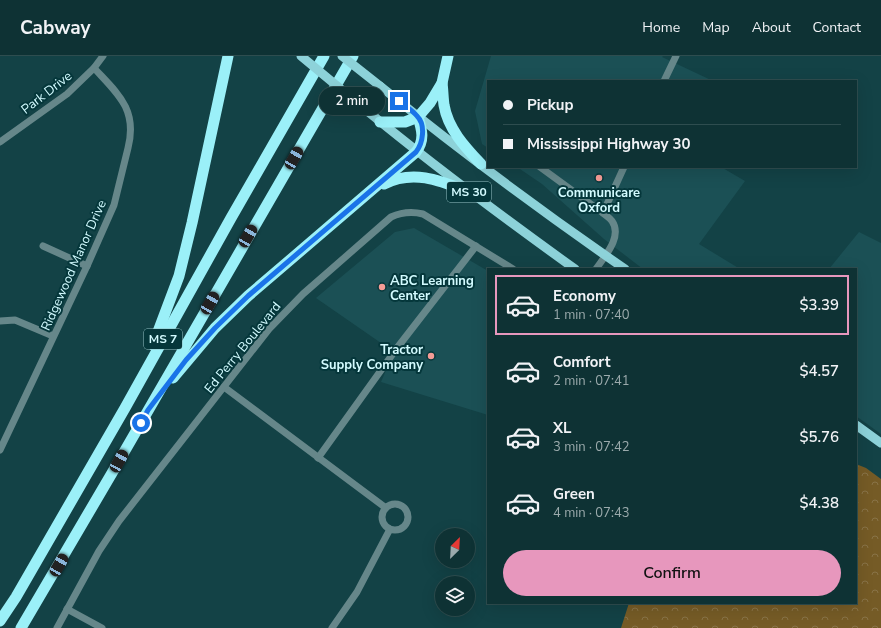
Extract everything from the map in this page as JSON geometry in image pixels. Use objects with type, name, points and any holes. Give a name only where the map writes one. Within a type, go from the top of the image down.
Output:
[{"type":"highway","points":[[125,408],[162,324],[180,276],[228,56]]},
{"type":"highway","name":"MS 7","points":[[0,621],[27,578],[125,408],[231,218],[324,56]]},
{"type":"highway","name":"MS 7","points":[[21,628],[353,56]]},
{"type":"highway","points":[[448,56],[442,83],[444,105],[449,122],[458,139],[480,164]]},
{"type":"highway","points":[[380,122],[405,122],[418,117],[430,103],[442,83]]},
{"type":"highway","points":[[148,410],[186,360],[215,328],[248,296],[375,189],[416,152],[422,140],[422,131],[418,117]]},
{"type":"highway","points":[[375,189],[390,181],[418,177],[434,179],[469,192]]},
{"type":"main road","name":"MS 30","points":[[301,56],[416,152],[574,268]]},
{"type":"main road","name":"MS 30","points":[[342,56],[480,164],[624,268]]},
{"type":"main road","points":[[857,426],[881,443]]},
{"type":"main road","points":[[857,432],[881,446]]},
{"type":"street","name":"Park Drive","points":[[0,142],[67,94],[94,68],[103,56]]},
{"type":"street","points":[[664,80],[676,56]]},
{"type":"street","name":"Ridgewood Manor Drive","points":[[0,450],[87,266],[114,205],[131,138],[130,119],[122,98],[94,68]]},
{"type":"street","points":[[541,168],[612,220],[616,233],[597,268]]},
{"type":"street","points":[[603,213],[624,168]]},
{"type":"street","name":"Ed Perry Boulevard","points":[[57,628],[99,551],[119,521],[270,329],[303,294],[391,217],[407,212],[423,214],[511,268]]},
{"type":"street","points":[[43,246],[87,266]]},
{"type":"street","points":[[318,458],[397,348],[476,246]]},
{"type":"street","points":[[0,321],[15,320],[53,336]]},
{"type":"street","points":[[224,387],[386,508]]},
{"type":"street","points":[[398,504],[403,506],[408,513],[405,526],[398,530],[390,529],[386,527],[382,520],[383,512],[389,505],[398,504]]},
{"type":"street","points":[[332,628],[357,592],[390,529]]},
{"type":"street","points":[[67,609],[102,628]]},
{"type":"shaded area","points":[[491,56],[663,56],[662,57],[711,80],[487,80],[487,147],[482,144],[475,111]]},
{"type":"shaded area","points":[[518,168],[723,168],[745,181],[699,244],[738,268],[642,268],[604,239],[542,184]]},
{"type":"shaded area","points":[[414,228],[487,270],[487,415],[381,382],[394,352],[316,298],[395,232]]},
{"type":"shaded area","points":[[859,232],[881,243],[881,434],[857,417],[857,268],[830,268]]},
{"type":"green space","points":[[857,464],[866,468],[881,479],[881,628],[621,628],[629,604],[857,604]]},
{"type":"place","name":"Communicare Oxford","points":[[599,178]]},
{"type":"place","name":"ABC Learning Center","points":[[382,287]]},
{"type":"place","name":"Tractor Supply Company","points":[[431,356]]},
{"type":"route","points":[[141,423],[148,410],[186,360],[215,328],[248,296],[416,152],[420,147],[422,140],[422,131],[418,117],[399,101]]}]
